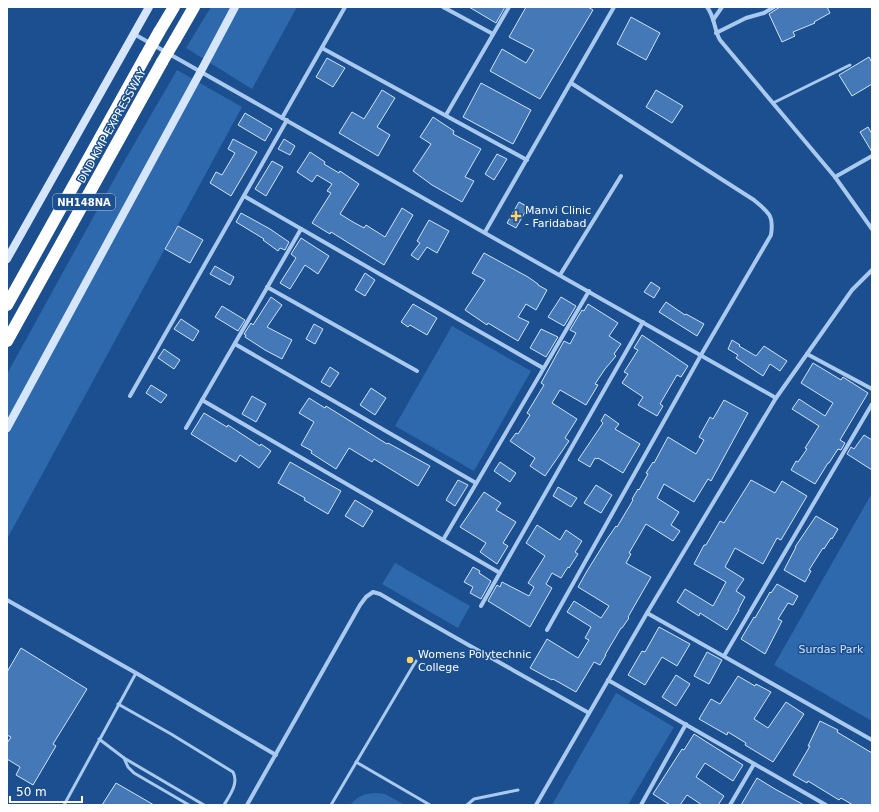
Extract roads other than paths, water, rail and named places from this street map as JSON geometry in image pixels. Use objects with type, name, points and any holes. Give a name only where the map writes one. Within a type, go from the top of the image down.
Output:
[{"type":"highway","name":"DND KMP EXPRESSWAY","points":[[7,305],[174,7]]},
{"type":"highway","name":"DND KMP EXPRESSWAY","points":[[7,342],[194,7]]},
{"type":"street","points":[[7,259],[149,7]]},
{"type":"street","points":[[7,428],[235,7]]},
{"type":"street","points":[[282,118],[346,7]]},
{"type":"street","points":[[443,7],[493,34]]},
{"type":"street","points":[[446,115],[509,7]]},
{"type":"street","points":[[485,232],[614,7]]},
{"type":"street","points":[[707,7],[711,13],[716,33],[725,46],[835,177],[872,229]]},
{"type":"street","points":[[713,20],[722,7]]},
{"type":"street","points":[[716,33],[746,18],[764,13],[774,7]]},
{"type":"street","points":[[133,34],[201,71],[776,398]]},
{"type":"street","points":[[322,48],[527,160]]},
{"type":"street","points":[[547,630],[701,355],[771,235],[772,227],[771,216],[754,200],[571,83]]},
{"type":"street","points":[[130,396],[286,120]]},
{"type":"street","points":[[835,177],[872,156]]},
{"type":"street","points":[[560,275],[621,176]]},
{"type":"street","points":[[244,196],[543,368]]},
{"type":"street","points":[[186,428],[301,229]]},
{"type":"street","points":[[536,805],[647,613],[776,398],[852,290],[872,270]]},
{"type":"street","points":[[268,287],[417,371]]},
{"type":"street","points":[[443,540],[589,291]]},
{"type":"street","points":[[480,606],[643,322]]},
{"type":"street","points":[[235,344],[476,483]]},
{"type":"street","points":[[807,354],[872,389]]},
{"type":"street","points":[[202,400],[500,573]]},
{"type":"street","points":[[724,656],[872,404]]},
{"type":"street","points":[[247,805],[360,605],[366,597],[373,592],[380,594],[438,629],[461,640],[589,713]]},
{"type":"street","points":[[7,600],[136,672],[276,756]]},
{"type":"street","points":[[647,613],[872,740]]},
{"type":"street","points":[[608,680],[826,805]]},
{"type":"street","points":[[641,805],[686,724]]},
{"type":"street","points":[[730,805],[754,764]]},
{"type":"lane","points":[[773,103],[850,65]]},
{"type":"lane","points":[[331,805],[416,661]]},
{"type":"lane","points":[[64,805],[136,672]]},
{"type":"lane","points":[[118,704],[233,772],[236,778],[234,786],[224,805]]},
{"type":"lane","points":[[99,739],[124,758],[204,805]]},
{"type":"lane","points":[[124,758],[128,767],[134,773],[189,805]]},
{"type":"lane","points":[[356,762],[430,805]]},
{"type":"lane","points":[[466,805],[474,799],[518,790]]},
{"type":"place","name":"Manvi Clinic - Faridabad","points":[[516,216]]},
{"type":"place","name":"Womens Polytechnic College","points":[[410,660]]},
{"type":"park label","name":"Surdas Park","points":[[831,649]]}]
